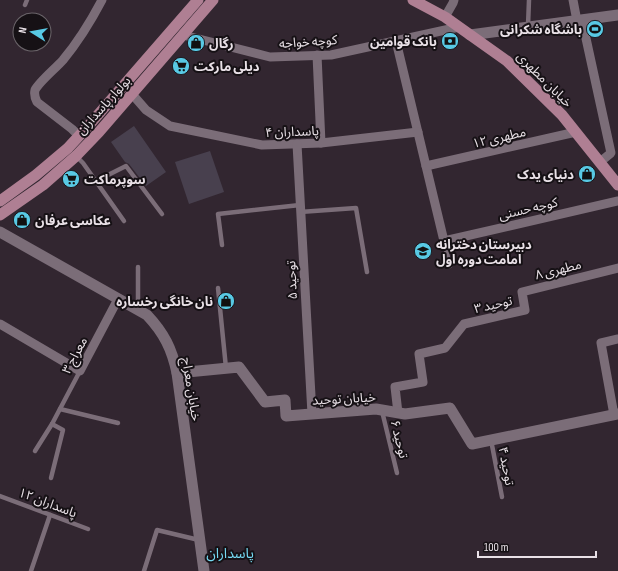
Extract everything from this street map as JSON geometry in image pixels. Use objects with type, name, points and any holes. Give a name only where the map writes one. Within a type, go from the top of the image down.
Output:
[{"type":"main road","name":"بولوار پاسداران","points":[[0,201],[57,158],[79,136],[198,0]]},
{"type":"main road","name":"بولوار پاسداران","points":[[0,215],[43,185],[76,156],[99,132],[214,0]]},
{"type":"main road","name":"خیابان مطهری","points":[[413,0],[444,17],[507,61],[562,115],[600,162],[616,179]]},
{"type":"street","points":[[79,136],[37,102],[34,95],[37,88],[62,61],[88,26],[102,0]]},
{"type":"street","points":[[444,17],[454,0]]},
{"type":"street","points":[[573,0],[611,154],[600,162]]},
{"type":"street","points":[[470,35],[618,15]]},
{"type":"street","name":"کوچه خواجه","points":[[183,35],[270,57],[331,55],[459,27]]},
{"type":"street","points":[[396,41],[444,241]]},
{"type":"street","points":[[317,55],[321,143]]},
{"type":"street","name":"پاسداران ۴","points":[[132,94],[146,110],[170,126],[262,146],[321,143],[418,132]]},
{"type":"street","name":"مطهری ۱۲","points":[[426,166],[576,132]]},
{"type":"street","name":"توحید ۵","points":[[297,144],[312,414]]},
{"type":"street","name":"کوچه حسنی","points":[[444,241],[618,201]]},
{"type":"street","name":"خیابان معراج","points":[[0,232],[147,315],[164,336],[170,348],[177,373],[204,571]]},
{"type":"street","name":"مطهری ۸","points":[[525,310],[522,292],[618,268]]},
{"type":"street","name":"معراج ۳","points":[[80,371],[118,299]]},
{"type":"street","name":"توحید ۳","points":[[398,413],[395,388],[423,382],[419,354],[445,348],[464,324],[525,310]]},
{"type":"street","points":[[0,324],[80,371]]},
{"type":"street","points":[[616,414],[601,343],[618,339]]},
{"type":"street","name":"خیابان توحید","points":[[177,373],[239,367],[265,402],[285,400],[286,416],[376,409],[405,414],[450,408],[472,444],[616,414]]},
{"type":"lane","points":[[528,28],[529,0]]},
{"type":"lane","points":[[76,156],[83,163],[124,221]]},
{"type":"lane","points":[[96,182],[126,166],[162,214]]},
{"type":"lane","points":[[222,245],[218,214],[300,208],[356,208],[367,272]]},
{"type":"lane","points":[[444,241],[450,266]]},
{"type":"lane","points":[[138,267],[138,310]]},
{"type":"lane","points":[[218,288],[226,368]]},
{"type":"lane","name":"معراج ۳","points":[[35,451],[52,424],[80,371]]},
{"type":"lane","points":[[60,409],[118,423]]},
{"type":"lane","name":"توحید ۶","points":[[381,410],[397,473]]},
{"type":"lane","points":[[51,478],[63,430],[52,424]]},
{"type":"lane","name":"توحید ۴","points":[[491,440],[502,496]]},
{"type":"lane","name":"پاسداران ۱۲","points":[[0,496],[88,529]]},
{"type":"lane","points":[[31,571],[50,515]]},
{"type":"lane","points":[[144,571],[157,530],[199,540]]},
{"type":"building","points":[[134,126],[166,172],[146,186],[129,164],[125,162],[111,142]]},
{"type":"building","points":[[210,151],[224,192],[189,204],[175,162]]},
{"type":"place","name":"باشگاه شکرانی","points":[[595,29]]},
{"type":"place","name":"بانک قوامین","points":[[450,41]]},
{"type":"place","name":"رگال","points":[[196,43]]},
{"type":"place","name":"دیلی مارکت","points":[[181,66]]},
{"type":"place","name":"دنیای یدک","points":[[587,174]]},
{"type":"place","name":"سوپرماکت","points":[[71,179]]},
{"type":"place","name":"عکاسی عرفان","points":[[22,220]]},
{"type":"place","name":"دبیرستان دخترانه امامت دوره اول","points":[[423,251]]},
{"type":"place","name":"نان خانگی رخساره","points":[[226,301]]},
{"type":"district","name":"پاسداران","points":[[230,553]]}]
